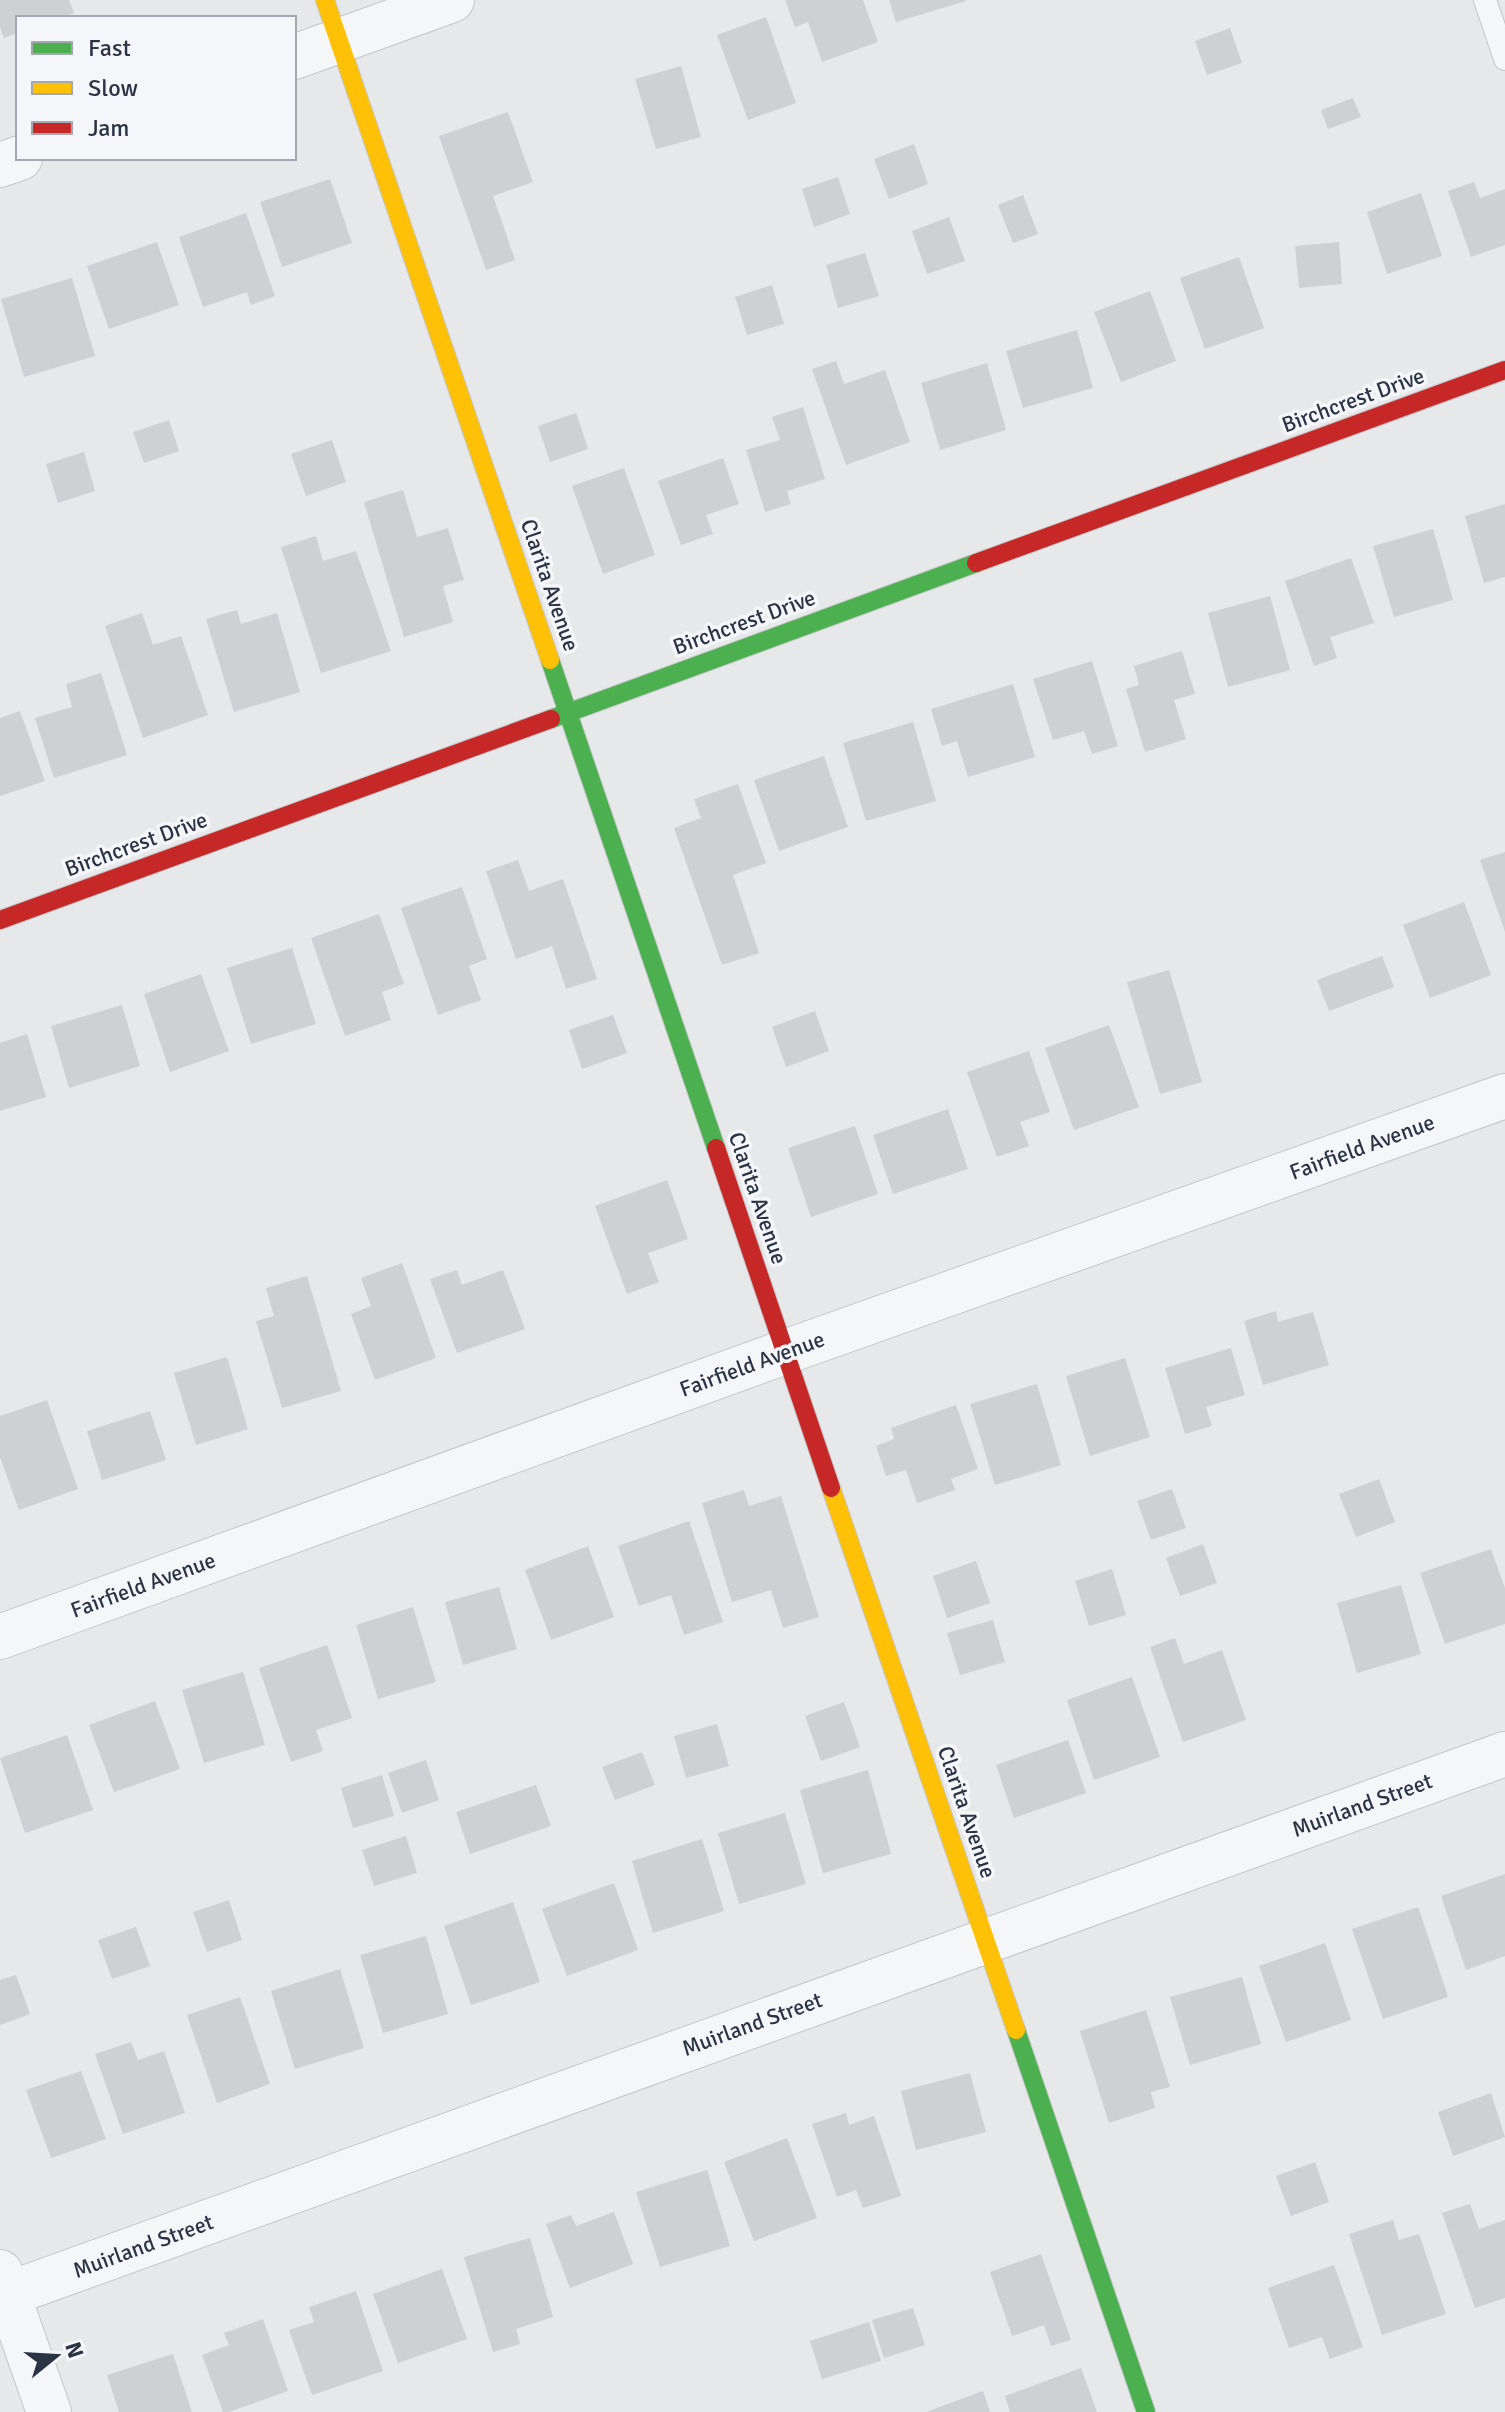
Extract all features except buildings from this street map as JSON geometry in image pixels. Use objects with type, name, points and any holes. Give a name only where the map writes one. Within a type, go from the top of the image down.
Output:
[{"type":"street","name":"Clarita Avenue","points":[[325,0],[1146,2412]]},
{"type":"street","points":[[296,56],[452,0]]},
{"type":"street","name":"Birchcrest Drive","points":[[0,920],[1505,370]]},
{"type":"street","name":"Fairfield Avenue","points":[[0,1637],[785,1352],[1505,1096]]},
{"type":"street","name":"Muirland Street","points":[[3,2288],[1505,1754]]},
{"type":"street","points":[[3,2288],[49,2412]]},
{"type":"lane","points":[[1485,0],[1505,59]]},
{"type":"traffic: fast","points":[[551,719],[976,563]]},
{"type":"traffic: fast","points":[[550,660],[716,1148]]},
{"type":"traffic: fast","points":[[1016,2030],[1146,2412]]},
{"type":"traffic: slow","points":[[325,0],[550,660]]},
{"type":"traffic: slow","points":[[831,1488],[1016,2030]]},
{"type":"traffic: jam","points":[[976,563],[1505,370]]},
{"type":"traffic: jam","points":[[0,920],[551,719]]},
{"type":"traffic: jam","points":[[716,1148],[831,1488]]}]
